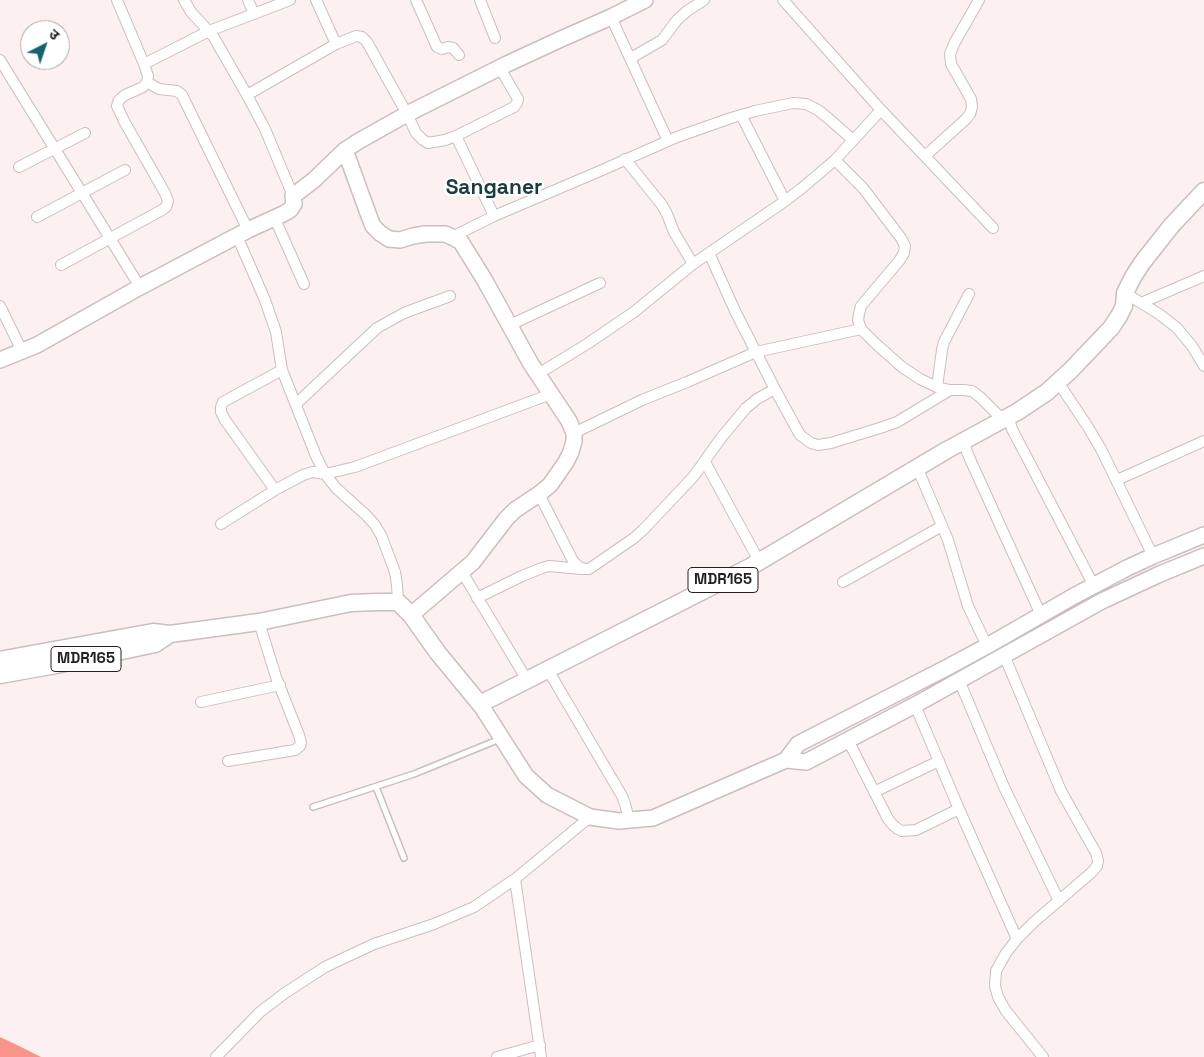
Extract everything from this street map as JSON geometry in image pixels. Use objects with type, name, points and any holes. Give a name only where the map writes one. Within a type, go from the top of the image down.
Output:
[{"type":"main road","name":"MDR165","points":[[480,704],[759,561],[1047,392],[1111,328],[1124,306],[1125,293],[1133,276],[1172,224],[1204,191]]},
{"type":"main road","name":"MDR165","points":[[0,660],[153,632],[170,634],[259,622],[351,604],[398,602]]},
{"type":"main road","points":[[398,602],[411,615],[438,653],[480,704]]},
{"type":"main road","name":"MDR165","points":[[0,675],[155,644],[170,634]]},
{"type":"street","points":[[61,265],[162,210],[166,207],[168,201],[124,121],[118,106],[119,100],[125,95],[143,87],[147,82],[148,76],[117,0]]},
{"type":"street","points":[[0,360],[37,345],[140,287],[290,210],[294,204],[293,196],[265,129],[248,95],[213,36],[191,12],[184,0]]},
{"type":"street","points":[[248,0],[254,14]]},
{"type":"street","points":[[144,64],[209,31],[290,0]]},
{"type":"street","points":[[316,0],[336,44]]},
{"type":"street","points":[[416,0],[437,47],[442,49],[453,48],[459,55]]},
{"type":"street","points":[[480,0],[495,38]]},
{"type":"street","points":[[293,196],[314,180],[345,150],[407,114],[645,0]]},
{"type":"street","points":[[631,58],[662,40],[677,20],[704,0]]},
{"type":"street","points":[[784,0],[881,110],[993,228]]},
{"type":"street","points":[[925,156],[970,114],[972,107],[971,99],[951,64],[950,54],[979,0]]},
{"type":"street","points":[[611,17],[668,141]]},
{"type":"street","points":[[248,95],[336,44],[356,36],[362,37],[367,42],[416,133],[428,142],[445,140],[456,136],[514,107],[518,98],[500,68]]},
{"type":"street","points":[[0,60],[4,74],[55,148],[140,287]]},
{"type":"street","points":[[147,82],[159,89],[177,91],[182,95],[242,233],[271,317],[278,341],[282,370],[316,456],[325,474],[336,488],[366,515],[381,535],[395,572],[398,602]]},
{"type":"street","points":[[452,237],[494,216],[668,141],[741,115],[793,103],[806,104],[818,110],[853,140]]},
{"type":"street","points":[[538,374],[634,312],[709,252],[785,201],[835,160],[881,110]]},
{"type":"street","points":[[741,115],[785,201]]},
{"type":"street","points":[[19,167],[85,133]]},
{"type":"street","points":[[456,136],[494,216]]},
{"type":"street","points":[[345,150],[369,216],[380,233],[389,239],[400,240],[426,234],[445,234],[461,242],[470,254],[538,374],[569,421],[574,433],[571,452],[550,485],[515,510],[473,562],[411,615]]},
{"type":"street","points":[[626,159],[662,205],[674,232],[693,264]]},
{"type":"street","points":[[835,160],[863,188],[905,246],[904,254],[899,261],[862,306],[858,320],[861,329],[902,367],[920,379],[937,387],[950,390],[972,391],[1005,418],[1094,586]]},
{"type":"street","points":[[37,217],[125,170]]},
{"type":"street","points":[[275,218],[304,284]]},
{"type":"street","points":[[709,252],[736,313],[775,389],[800,435],[811,443],[818,445],[831,443],[884,427],[897,422],[950,390]]},
{"type":"street","points":[[1141,303],[1204,276]]},
{"type":"street","points":[[510,325],[600,283]]},
{"type":"street","points":[[1125,293],[1159,314],[1177,328],[1192,346],[1204,366]]},
{"type":"street","points":[[937,387],[944,342],[969,294]]},
{"type":"street","points":[[296,404],[378,328],[404,313],[450,296]]},
{"type":"street","points":[[0,306],[22,351]]},
{"type":"street","points":[[574,433],[642,400],[756,352],[861,329]]},
{"type":"street","points":[[275,490],[225,420],[221,407],[223,402],[282,370]]},
{"type":"street","points":[[1058,382],[1088,427],[1117,480],[1153,556]]},
{"type":"street","points":[[477,598],[522,576],[549,566],[589,569],[595,566],[639,534],[694,476],[721,438],[746,408],[775,389]]},
{"type":"street","points":[[221,524],[303,475],[313,472],[325,474],[355,467],[551,394]]},
{"type":"street","points":[[963,441],[1041,615]]},
{"type":"street","points":[[1117,480],[1204,441]]},
{"type":"street","points":[[705,462],[759,561]]},
{"type":"street","points":[[917,467],[948,540],[968,606],[987,646]]},
{"type":"street","points":[[539,494],[572,561],[585,569]]},
{"type":"street","points":[[843,582],[942,526]]},
{"type":"street","points":[[786,760],[798,744],[909,688],[1127,568],[1204,536]]},
{"type":"street","points":[[480,704],[526,776],[547,795],[590,817],[619,821],[653,818],[786,760],[806,762],[915,705],[1102,601],[1204,556]]},
{"type":"street","points":[[462,572],[527,680]]},
{"type":"street","points":[[228,761],[295,750],[301,743],[259,622]]},
{"type":"street","points":[[1004,655],[1061,791],[1096,854],[1098,861],[1097,866],[1092,872],[1017,939],[996,970],[995,986],[998,997],[1006,1012],[1043,1057]]},
{"type":"street","points":[[548,670],[620,791],[629,820]]},
{"type":"street","points":[[959,680],[1004,788],[1059,901]]},
{"type":"street","points":[[201,702],[280,685]]},
{"type":"street","points":[[915,705],[1017,939]]},
{"type":"street","points":[[848,740],[888,819],[902,831],[916,830],[959,809]]},
{"type":"street","points":[[874,792],[939,761]]},
{"type":"street","points":[[216,1057],[260,1012],[325,967],[374,944],[434,924],[474,907],[515,879],[590,817]]},
{"type":"street","points":[[515,879],[542,1057]]},
{"type":"street","points":[[497,1057],[540,1045]]},
{"type":"lane","points":[[313,807],[429,769],[502,738]]},
{"type":"lane","points":[[376,787],[404,858]]},
{"type":"shaded area","points":[[0,1037],[15,1044],[41,1057],[0,1057]]},
{"type":"district","name":"Sanganer","points":[[494,188]]}]
